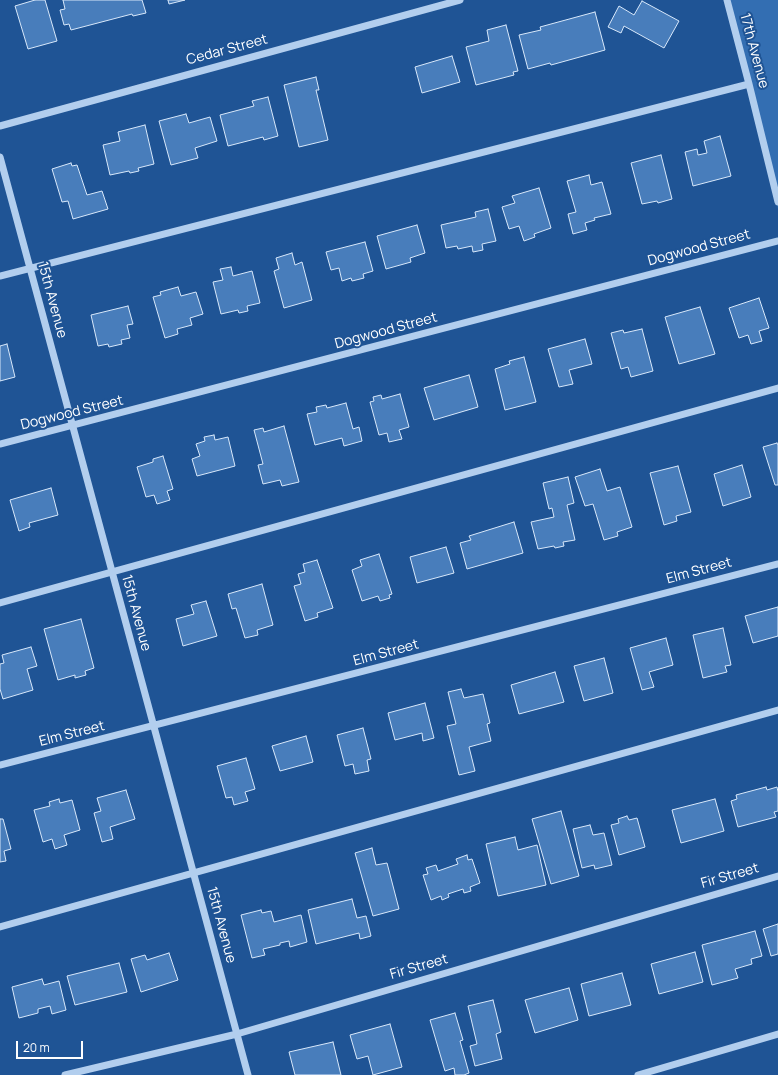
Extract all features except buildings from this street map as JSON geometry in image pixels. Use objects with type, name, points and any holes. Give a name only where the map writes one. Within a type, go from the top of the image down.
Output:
[{"type":"street","name":"Cedar Street","points":[[0,126],[460,0]]},
{"type":"street","name":"17th Avenue","points":[[727,0],[778,202]]},
{"type":"street","points":[[0,276],[749,84]]},
{"type":"street","name":"15th Avenue","points":[[0,157],[248,1075]]},
{"type":"street","name":"Dogwood Street","points":[[0,444],[778,241]]},
{"type":"street","points":[[0,604],[778,388]]},
{"type":"street","name":"Elm Street","points":[[0,765],[778,564]]},
{"type":"street","points":[[0,927],[778,710]]},
{"type":"street","name":"Fir Street","points":[[65,1075],[237,1034],[778,876]]},
{"type":"street","points":[[638,1075],[778,1034]]},
{"type":"shaded area","points":[[724,0],[778,0],[778,209]]}]
